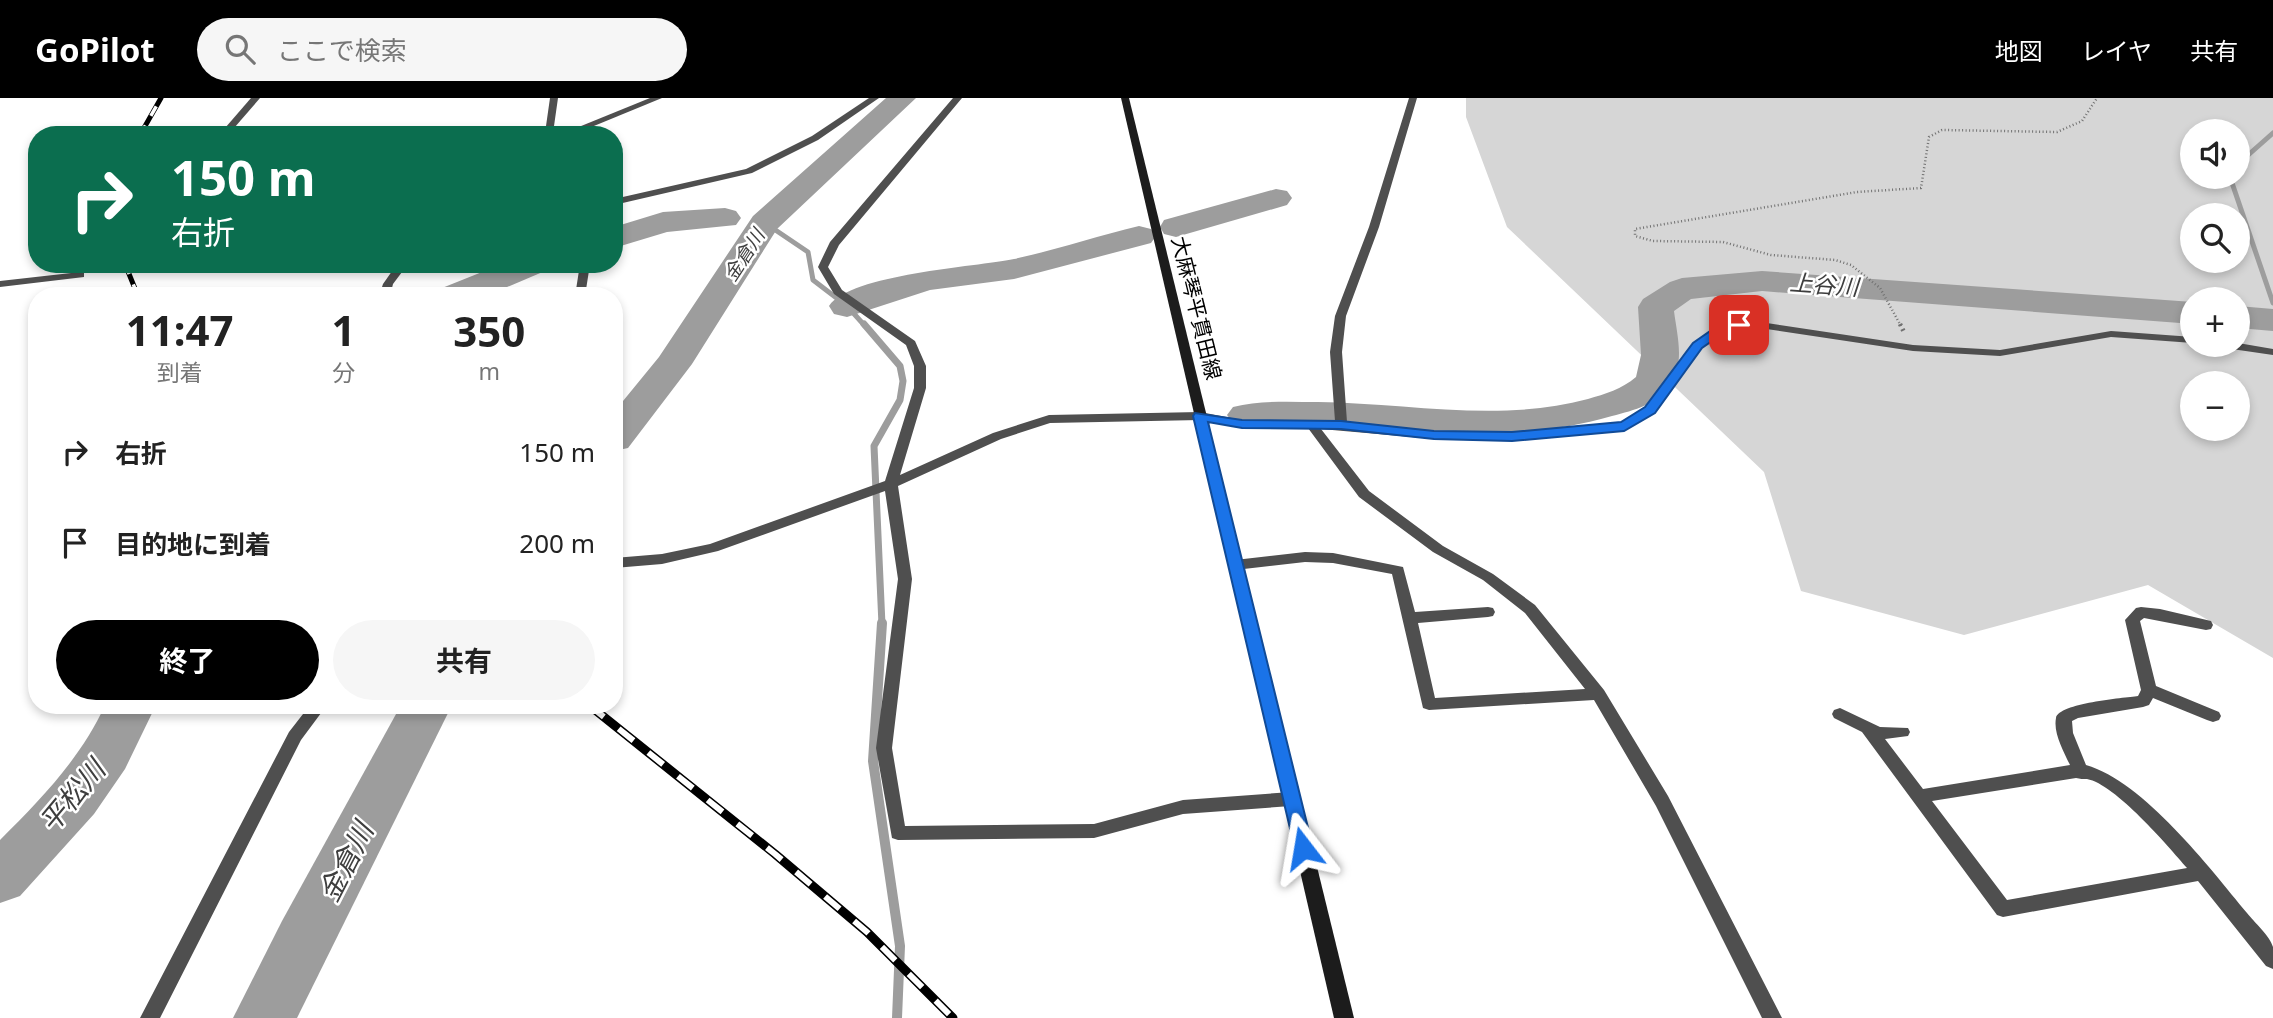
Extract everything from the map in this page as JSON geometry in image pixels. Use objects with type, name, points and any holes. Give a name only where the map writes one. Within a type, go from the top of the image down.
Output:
[{"type":"main road","name":"大麻琴平貫田線","points":[[1125,98],[1157,242],[1185,342],[1235,565],[1344,1018]]},
{"type":"street","points":[[231,126],[256,98]]},
{"type":"street","points":[[550,126],[554,98]]},
{"type":"street","points":[[586,126],[658,98]]},
{"type":"street","points":[[623,200],[749,171],[815,138],[875,98]]},
{"type":"street","points":[[958,98],[834,244],[823,267],[838,292],[911,343],[920,366],[920,388],[891,484],[905,579],[884,748],[898,833],[1094,831],[1183,807],[1291,799]]},
{"type":"street","points":[[1341,425],[1336,345],[1338,324],[1374,229],[1390,179],[1401,130],[1413,98]]},
{"type":"street","points":[[0,284],[80,275]]},
{"type":"street","points":[[623,562],[662,559],[713,548],[891,484],[997,436],[1049,419],[1200,416],[1242,424],[1341,425],[1434,435],[1512,436],[1624,426],[1650,410],[1697,345],[1720,329],[1739,325],[1760,325],[1913,348],[2000,353],[2111,334],[2180,339]]},
{"type":"street","points":[[2250,349],[2273,352]]},
{"type":"street","points":[[1312,425],[1364,494],[1438,549],[1488,577],[1530,609],[1598,694],[1662,801],[1772,1018]]},
{"type":"street","points":[[1235,565],[1305,557],[1333,558],[1398,570],[1429,704],[1598,694]]},
{"type":"street","points":[[1409,618],[1488,612]]},
{"type":"street","points":[[2081,773],[2065,733],[2064,718],[2074,712],[2143,701],[2149,690],[2132,620],[2141,612],[2206,625]]},
{"type":"street","points":[[2149,690],[2213,716]]},
{"type":"street","points":[[150,1018],[295,736],[313,714]]},
{"type":"street","points":[[1840,714],[1878,733],[1902,732]]},
{"type":"street","points":[[1868,729],[2003,909],[2202,873]]},
{"type":"street","points":[[1918,797],[2057,774],[2088,772],[2110,784],[2146,813],[2202,873],[2273,961]]},
{"type":"path","points":[[1913,348],[1880,288],[1851,265],[1835,260],[1771,254],[1723,242],[1653,241],[1635,236],[1635,229],[1857,192],[1921,188],[1929,136],[1942,130],[2057,132],[2075,127],[2085,120],[2097,98]]},
{"type":"shaded area","points":[[1466,98],[2273,98],[2273,658],[2148,585],[1964,635],[1801,591],[1764,472],[1507,227],[1466,117]]},
{"type":"waterway","name":"金倉川","points":[[623,428],[673,364],[765,223],[902,98]]},
{"type":"waterway","points":[[2250,153],[2273,133]]},
{"type":"waterway","points":[[2234,189],[2273,303]]},
{"type":"waterway","points":[[1176,227],[1276,198]]},
{"type":"waterway","name":"平松川","points":[[623,235],[663,222],[725,218]]},
{"type":"waterway","points":[[765,223],[808,252],[813,280],[847,306],[865,326]]},
{"type":"waterway","points":[[847,306],[883,292],[929,280],[1014,269],[1139,236]]},
{"type":"waterway","name":"平松川","points":[[477,287],[511,273]]},
{"type":"waterway","name":"上谷川","points":[[1247,415],[1323,414],[1482,422],[1547,419],[1612,404],[1640,393],[1653,381],[1660,355],[1656,307],[1682,289],[1762,281],[2180,312]]},
{"type":"waterway","name":"上谷川","points":[[2250,318],[2273,320]]},
{"type":"waterway","points":[[864,324],[900,366],[903,381],[900,400],[874,446],[882,624]]},
{"type":"waterway","points":[[882,624],[873,761],[900,946],[897,1018]]},
{"type":"waterway","name":"平松川","points":[[0,878],[57,818],[91,777],[107,754],[127,714]]},
{"type":"waterway","name":"金倉川","points":[[265,1018],[422,714]]},
{"type":"railway","points":[[145,126],[161,98]]},
{"type":"railway","points":[[129,273],[134,287]]},
{"type":"railway","points":[[600,714],[775,854],[867,932],[953,1018]]},
{"type":"route","points":[[1303,848],[1200,416],[1242,424],[1341,425],[1434,435],[1577,433],[1624,426],[1650,410],[1697,345],[1720,329],[1739,325]]}]
